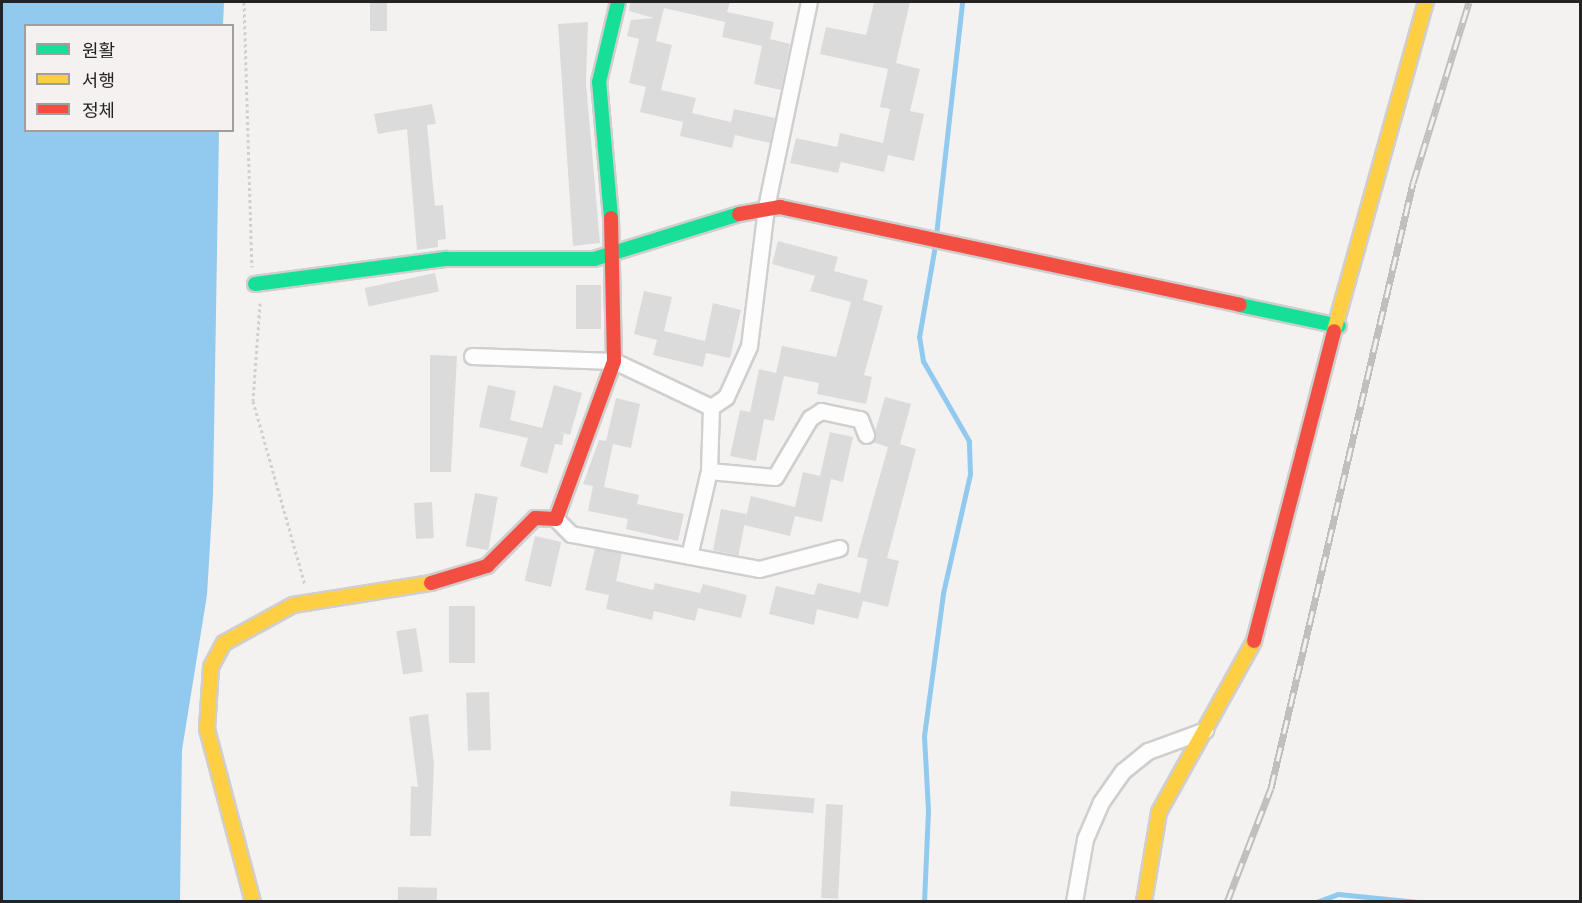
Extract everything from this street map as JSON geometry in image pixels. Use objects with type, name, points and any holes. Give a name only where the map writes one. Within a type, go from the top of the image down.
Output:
[{"type":"street","points":[[556,519],[614,361],[614,253],[599,82],[618,2]]},
{"type":"street","points":[[711,407],[726,397],[749,346],[766,207],[809,2]]},
{"type":"street","points":[[1144,902],[1159,812],[1256,638],[1339,326],[1367,200],[1426,2]]},
{"type":"street","points":[[255,284],[446,259],[594,259],[711,218],[766,207],[1339,326]]},
{"type":"street","points":[[472,356],[614,361],[711,407]]},
{"type":"street","points":[[689,556],[709,471],[711,407]]},
{"type":"street","points":[[709,471],[775,477],[810,418],[821,411],[860,419],[866,435]]},
{"type":"street","points":[[253,902],[207,729],[211,667],[224,643],[293,605],[444,581],[487,566],[535,518],[556,519],[571,534],[759,569],[839,548]]},
{"type":"street","points":[[1074,902],[1085,839],[1101,801],[1124,771],[1148,751],[1206,730]]},
{"type":"water","points":[[2,2],[224,2],[223,24],[24,24],[24,132],[219,132],[213,495],[207,595],[182,750],[180,901],[2,901]]},
{"type":"building","points":[[370,2],[387,2],[387,31],[370,31]]},
{"type":"building","points":[[630,2],[730,2],[727,12],[774,22],[770,39],[790,44],[781,90],[754,84],[762,46],[722,37],[725,22],[664,8],[656,41],[672,45],[661,90],[696,98],[692,113],[731,122],[734,109],[775,118],[770,143],[735,135],[732,148],[680,136],[683,122],[640,112],[646,87],[629,83],[639,39],[627,36],[631,20],[654,18],[629,11]]},
{"type":"building","points":[[910,2],[896,63],[920,69],[910,111],[924,114],[914,161],[888,155],[884,172],[841,162],[838,173],[790,163],[796,138],[837,147],[840,133],[883,143],[890,109],[880,107],[888,69],[820,54],[826,27],[866,35],[874,3]]},
{"type":"building","points":[[588,22],[586,83],[600,243],[573,246],[558,24]]},
{"type":"building","points":[[432,104],[436,124],[427,125],[435,206],[443,205],[446,239],[438,240],[438,247],[417,250],[407,129],[378,134],[374,114]]},
{"type":"building","points":[[778,241],[838,257],[834,271],[868,280],[863,300],[883,306],[864,375],[872,377],[866,404],[817,394],[819,383],[784,376],[774,421],[764,419],[756,461],[730,456],[740,410],[750,412],[759,369],[776,373],[782,346],[836,357],[851,302],[810,291],[815,276],[772,264]]},
{"type":"building","points":[[435,273],[439,292],[369,307],[365,288]]},
{"type":"building","points":[[576,285],[601,285],[601,329],[576,329]]},
{"type":"building","points":[[644,291],[672,297],[664,331],[705,341],[713,303],[741,310],[730,358],[706,353],[703,367],[653,355],[657,340],[634,334]]},
{"type":"building","points":[[430,355],[457,356],[451,472],[430,472]]},
{"type":"building","points":[[488,385],[516,391],[510,420],[542,428],[554,385],[582,393],[570,435],[559,432],[564,434],[562,445],[555,444],[547,474],[520,466],[528,438],[479,427]]},
{"type":"building","points":[[885,397],[911,404],[900,444],[916,449],[887,558],[899,561],[888,607],[863,601],[858,619],[817,609],[814,625],[769,614],[776,586],[814,595],[818,583],[860,593],[868,559],[857,557],[888,447],[872,442]]},
{"type":"building","points":[[616,398],[640,404],[631,448],[613,444],[604,487],[639,495],[637,504],[684,514],[678,541],[626,529],[628,519],[588,511],[593,486],[583,484],[599,440],[606,441]]},
{"type":"building","points":[[830,432],[853,437],[843,482],[831,479],[822,522],[795,516],[790,536],[744,525],[751,496],[795,507],[803,472],[820,476]]},
{"type":"building","points":[[475,493],[498,497],[488,550],[466,546]]},
{"type":"building","points":[[432,502],[434,538],[416,539],[414,503]]},
{"type":"building","points":[[721,509],[747,514],[739,555],[713,550]]},
{"type":"building","points":[[535,536],[561,542],[551,587],[525,581]]},
{"type":"building","points":[[595,548],[622,553],[616,581],[653,590],[655,583],[700,593],[703,584],[747,595],[741,618],[698,608],[695,621],[654,611],[652,620],[606,609],[609,595],[585,590]]},
{"type":"building","points":[[449,606],[475,606],[475,663],[449,663]]},
{"type":"building","points":[[416,628],[423,671],[403,675],[396,631]]},
{"type":"building","points":[[489,692],[491,750],[468,751],[466,693]]},
{"type":"building","points":[[428,714],[434,764],[431,836],[410,836],[411,786],[418,787],[409,717]]},
{"type":"building","points":[[731,791],[815,798],[813,813],[730,806]]},
{"type":"building","points":[[826,804],[843,805],[838,899],[821,898]]},
{"type":"building","points":[[398,887],[437,888],[437,902],[398,902]]},
{"type":"waterway","points":[[936,235],[962,2]]},
{"type":"waterway","points":[[924,902],[928,810],[924,736],[943,593],[970,474],[969,441],[923,361],[919,337],[935,245]]},
{"type":"waterway","points":[[1316,902],[1338,894],[1418,902]]},
{"type":"railway","points":[[1227,902],[1271,788],[1413,183],[1469,2]]},
{"type":"traffic: fast","points":[[611,218],[599,82],[618,2]]},
{"type":"traffic: fast","points":[[255,284],[446,259],[594,259],[739,214]]},
{"type":"traffic: fast","points":[[1240,305],[1339,326]]},
{"type":"traffic: slow","points":[[1334,331],[1426,2]]},
{"type":"traffic: slow","points":[[253,902],[207,729],[211,667],[224,643],[293,605],[431,583]]},
{"type":"traffic: slow","points":[[1144,902],[1159,812],[1254,641]]},
{"type":"traffic: jam","points":[[739,214],[780,207],[1240,305]]},
{"type":"traffic: jam","points":[[431,583],[487,566],[535,518],[556,519],[614,361],[611,218]]},
{"type":"traffic: jam","points":[[1254,641],[1334,331]]}]
